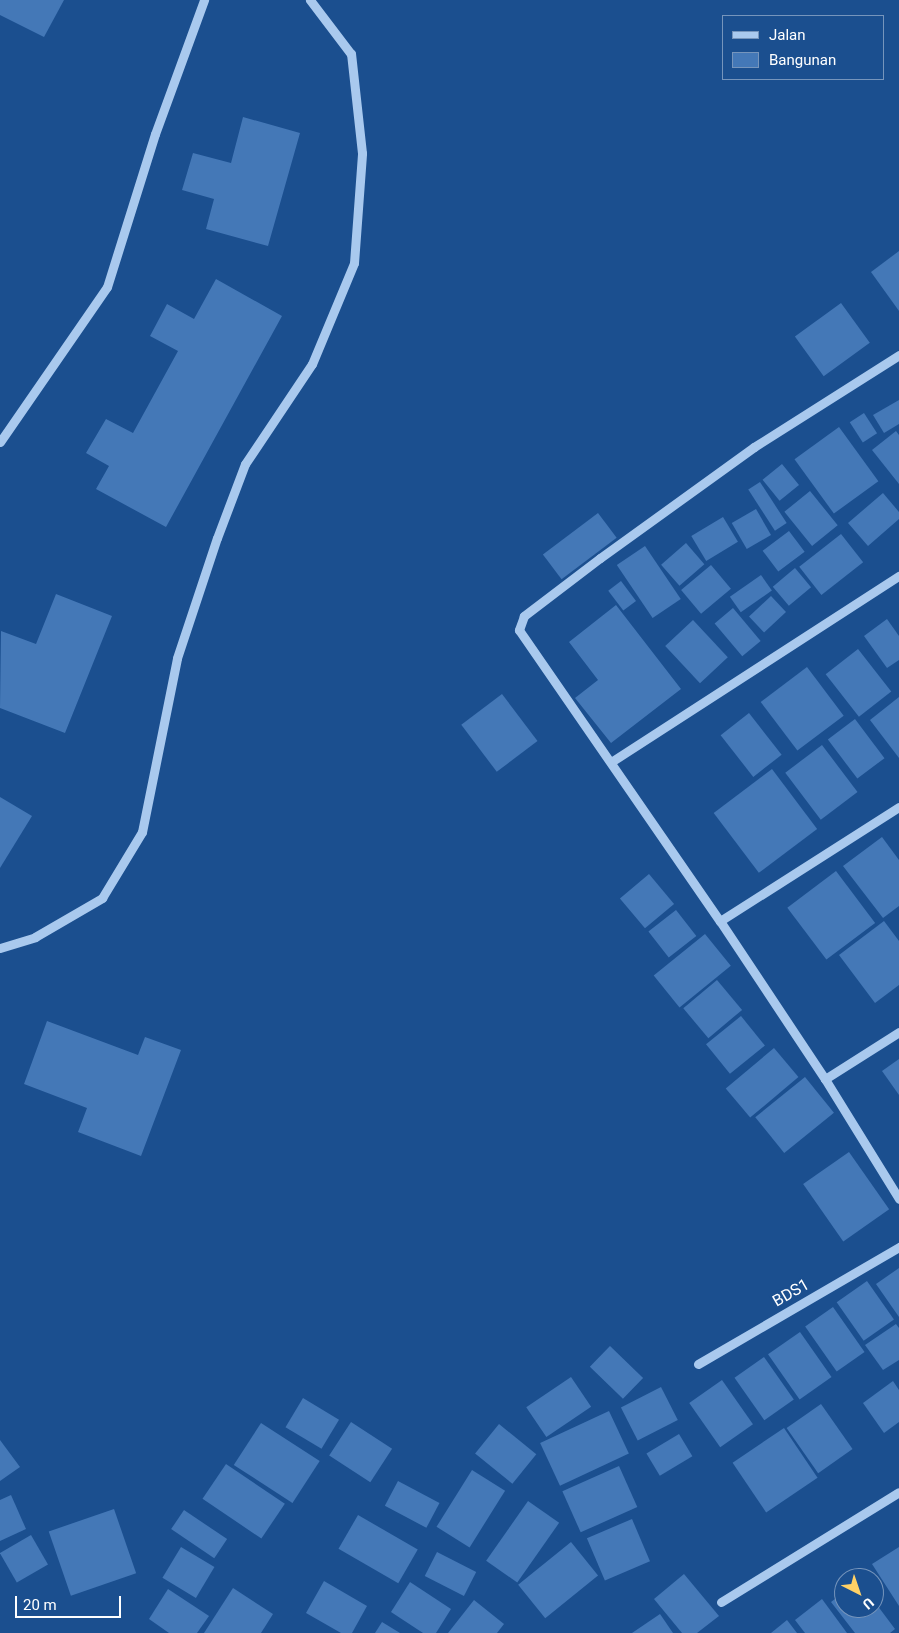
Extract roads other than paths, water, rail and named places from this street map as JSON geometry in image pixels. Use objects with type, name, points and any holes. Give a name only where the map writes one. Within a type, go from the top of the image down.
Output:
[{"type":"street","points":[[0,442],[107,287],[156,134],[204,0]]},
{"type":"street","points":[[0,948],[35,937],[102,898],[142,832],[177,658],[217,538],[245,464],[312,364],[354,263],[362,153],[350,54],[310,0]]},
{"type":"street","points":[[899,355],[754,447],[524,616],[519,630],[720,921],[825,1079],[899,1199]]},
{"type":"street","points":[[611,762],[899,576]]},
{"type":"street","points":[[720,921],[899,807]]},
{"type":"street","points":[[825,1079],[899,1032]]},
{"type":"street","name":"BDS1","points":[[698,1364],[899,1247]]},
{"type":"street","points":[[721,1602],[899,1492]]}]
